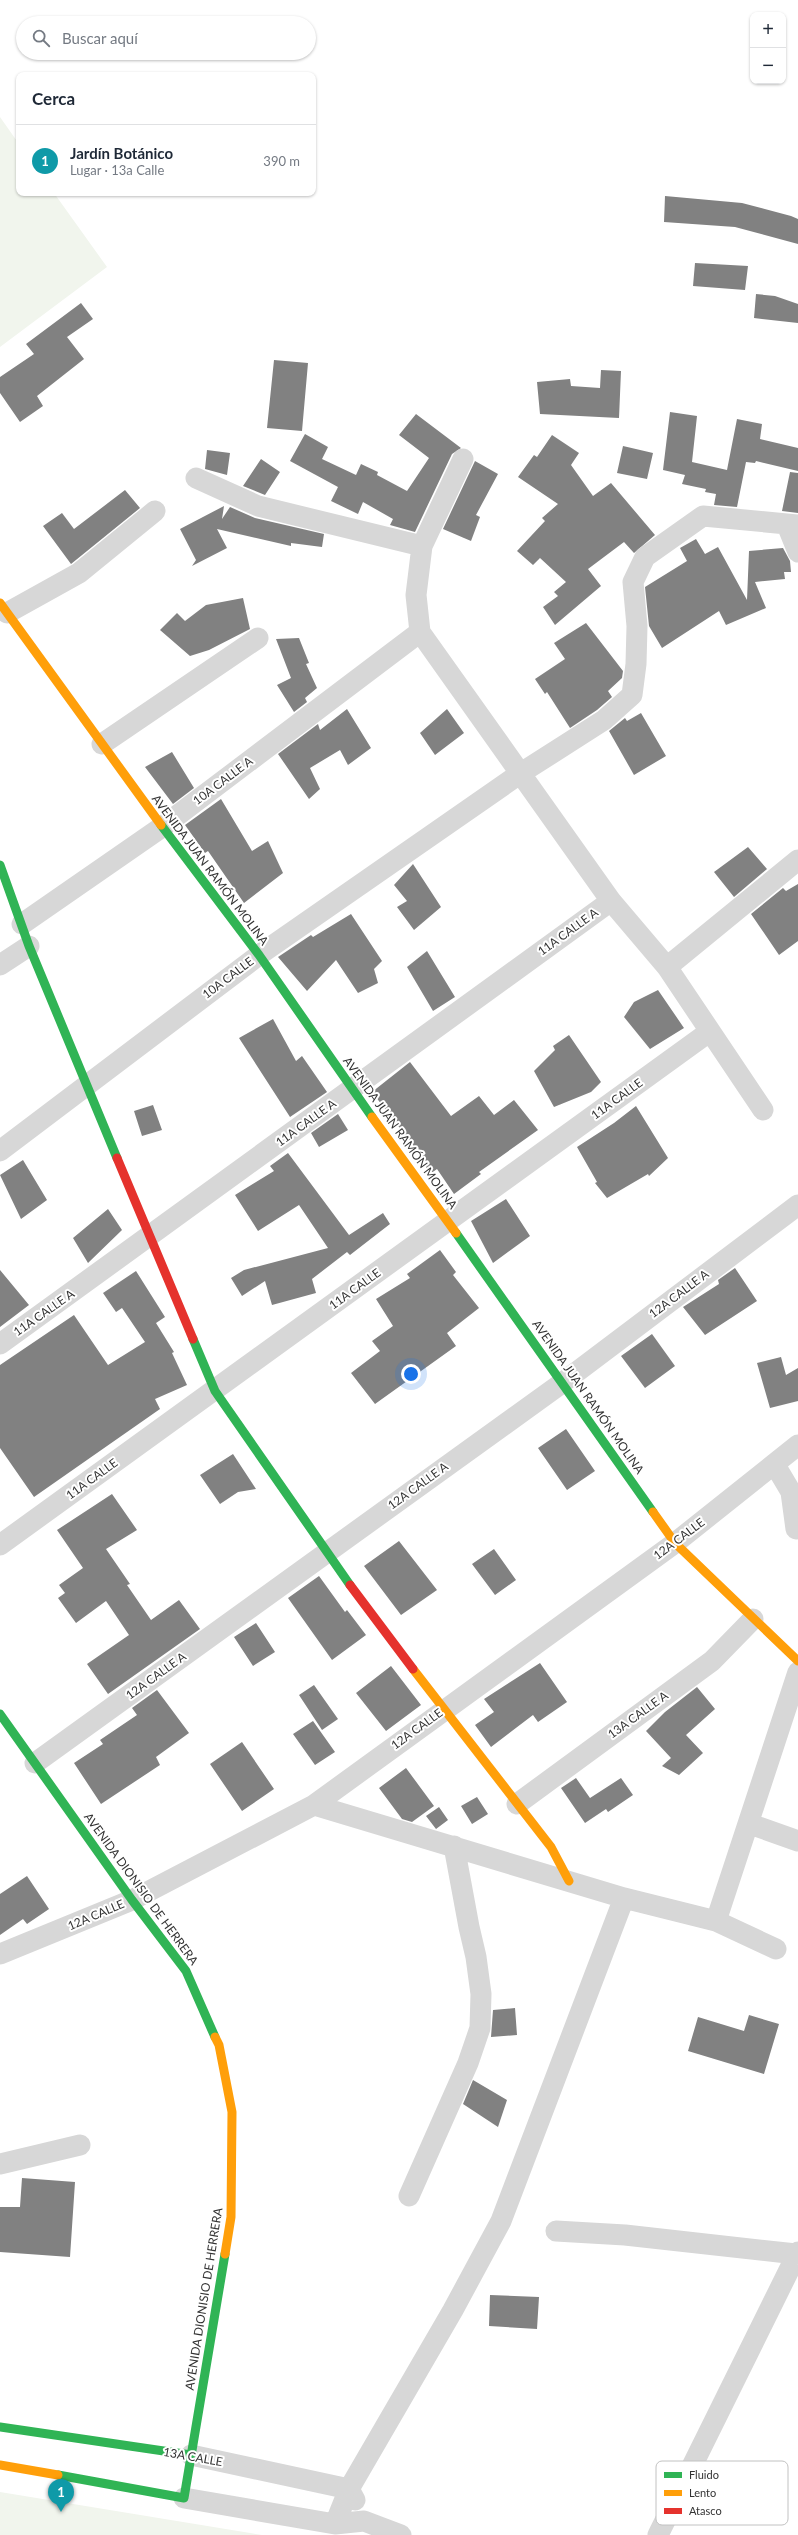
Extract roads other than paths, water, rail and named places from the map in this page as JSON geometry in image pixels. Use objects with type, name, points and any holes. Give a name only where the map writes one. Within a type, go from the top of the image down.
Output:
[{"type":"street","points":[[463,459],[422,546],[416,595],[420,632],[522,773],[611,901],[666,967],[763,1110]]},
{"type":"street","points":[[196,478],[258,506],[422,546]]},
{"type":"street","points":[[3,608],[79,573],[155,511]]},
{"type":"street","name":"10A CALLE","points":[[0,1151],[259,955],[522,773],[604,720],[632,695],[636,664],[637,626],[633,582],[646,557],[703,516],[792,525]]},
{"type":"street","points":[[792,525],[798,552]]},
{"type":"street","name":"AVENIDA JUAN RAMÓN MOLINA","points":[[3,608],[162,827],[259,955],[352,1089],[448,1221],[675,1542],[798,1661]]},
{"type":"street","name":"10A CALLE A","points":[[22,924],[162,827],[420,632]]},
{"type":"street","points":[[102,744],[258,638]]},
{"type":"street","points":[[666,967],[798,860]]},
{"type":"street","points":[[0,865],[30,946],[86,1086],[215,1391],[326,1553],[443,1710],[551,1846],[569,1881]]},
{"type":"street","name":"11A CALLE A","points":[[0,1344],[151,1237],[611,901]]},
{"type":"street","points":[[0,965],[30,946]]},
{"type":"street","name":"11A CALLE","points":[[0,1546],[709,1032]]},
{"type":"street","name":"12A CALLE A","points":[[35,1763],[562,1383],[798,1205]]},
{"type":"street","name":"12A CALLE","points":[[0,1954],[132,1900],[314,1805],[675,1542],[775,1465],[798,1445]]},
{"type":"street","points":[[775,1465],[791,1492],[796,1529]]},
{"type":"street","name":"13A CALLE A","points":[[517,1804],[712,1661],[753,1619]]},
{"type":"street","points":[[716,1921],[750,1824],[798,1672]]},
{"type":"street","name":"AVENIDA DIONISIO DE HERRERA","points":[[0,1714],[132,1900],[186,1971],[219,2045],[232,2112],[231,2217],[184,2498]]},
{"type":"street","points":[[314,1805],[624,1898],[716,1921],[776,1949]]},
{"type":"street","points":[[750,1824],[798,1841]]},
{"type":"street","points":[[409,2196],[468,2063],[480,2028],[481,1994],[476,1957],[468,1927],[454,1846]]},
{"type":"street","points":[[335,2524],[350,2489],[453,2310],[501,2221],[624,1898]]},
{"type":"street","points":[[0,2164],[80,2145]]},
{"type":"street","points":[[556,2231],[625,2236],[797,2253],[694,2461]]},
{"type":"street","name":"13A CALLE","points":[[0,2427],[191,2455],[350,2489]]},
{"type":"street","points":[[0,2465],[335,2524],[371,2527],[402,2535]]},
{"type":"street","points":[[350,2489],[371,2527]]},
{"type":"street","points":[[658,2535],[663,2525]]},
{"type":"place","name":"Jardín Botánico","points":[[61,2512]]}]
